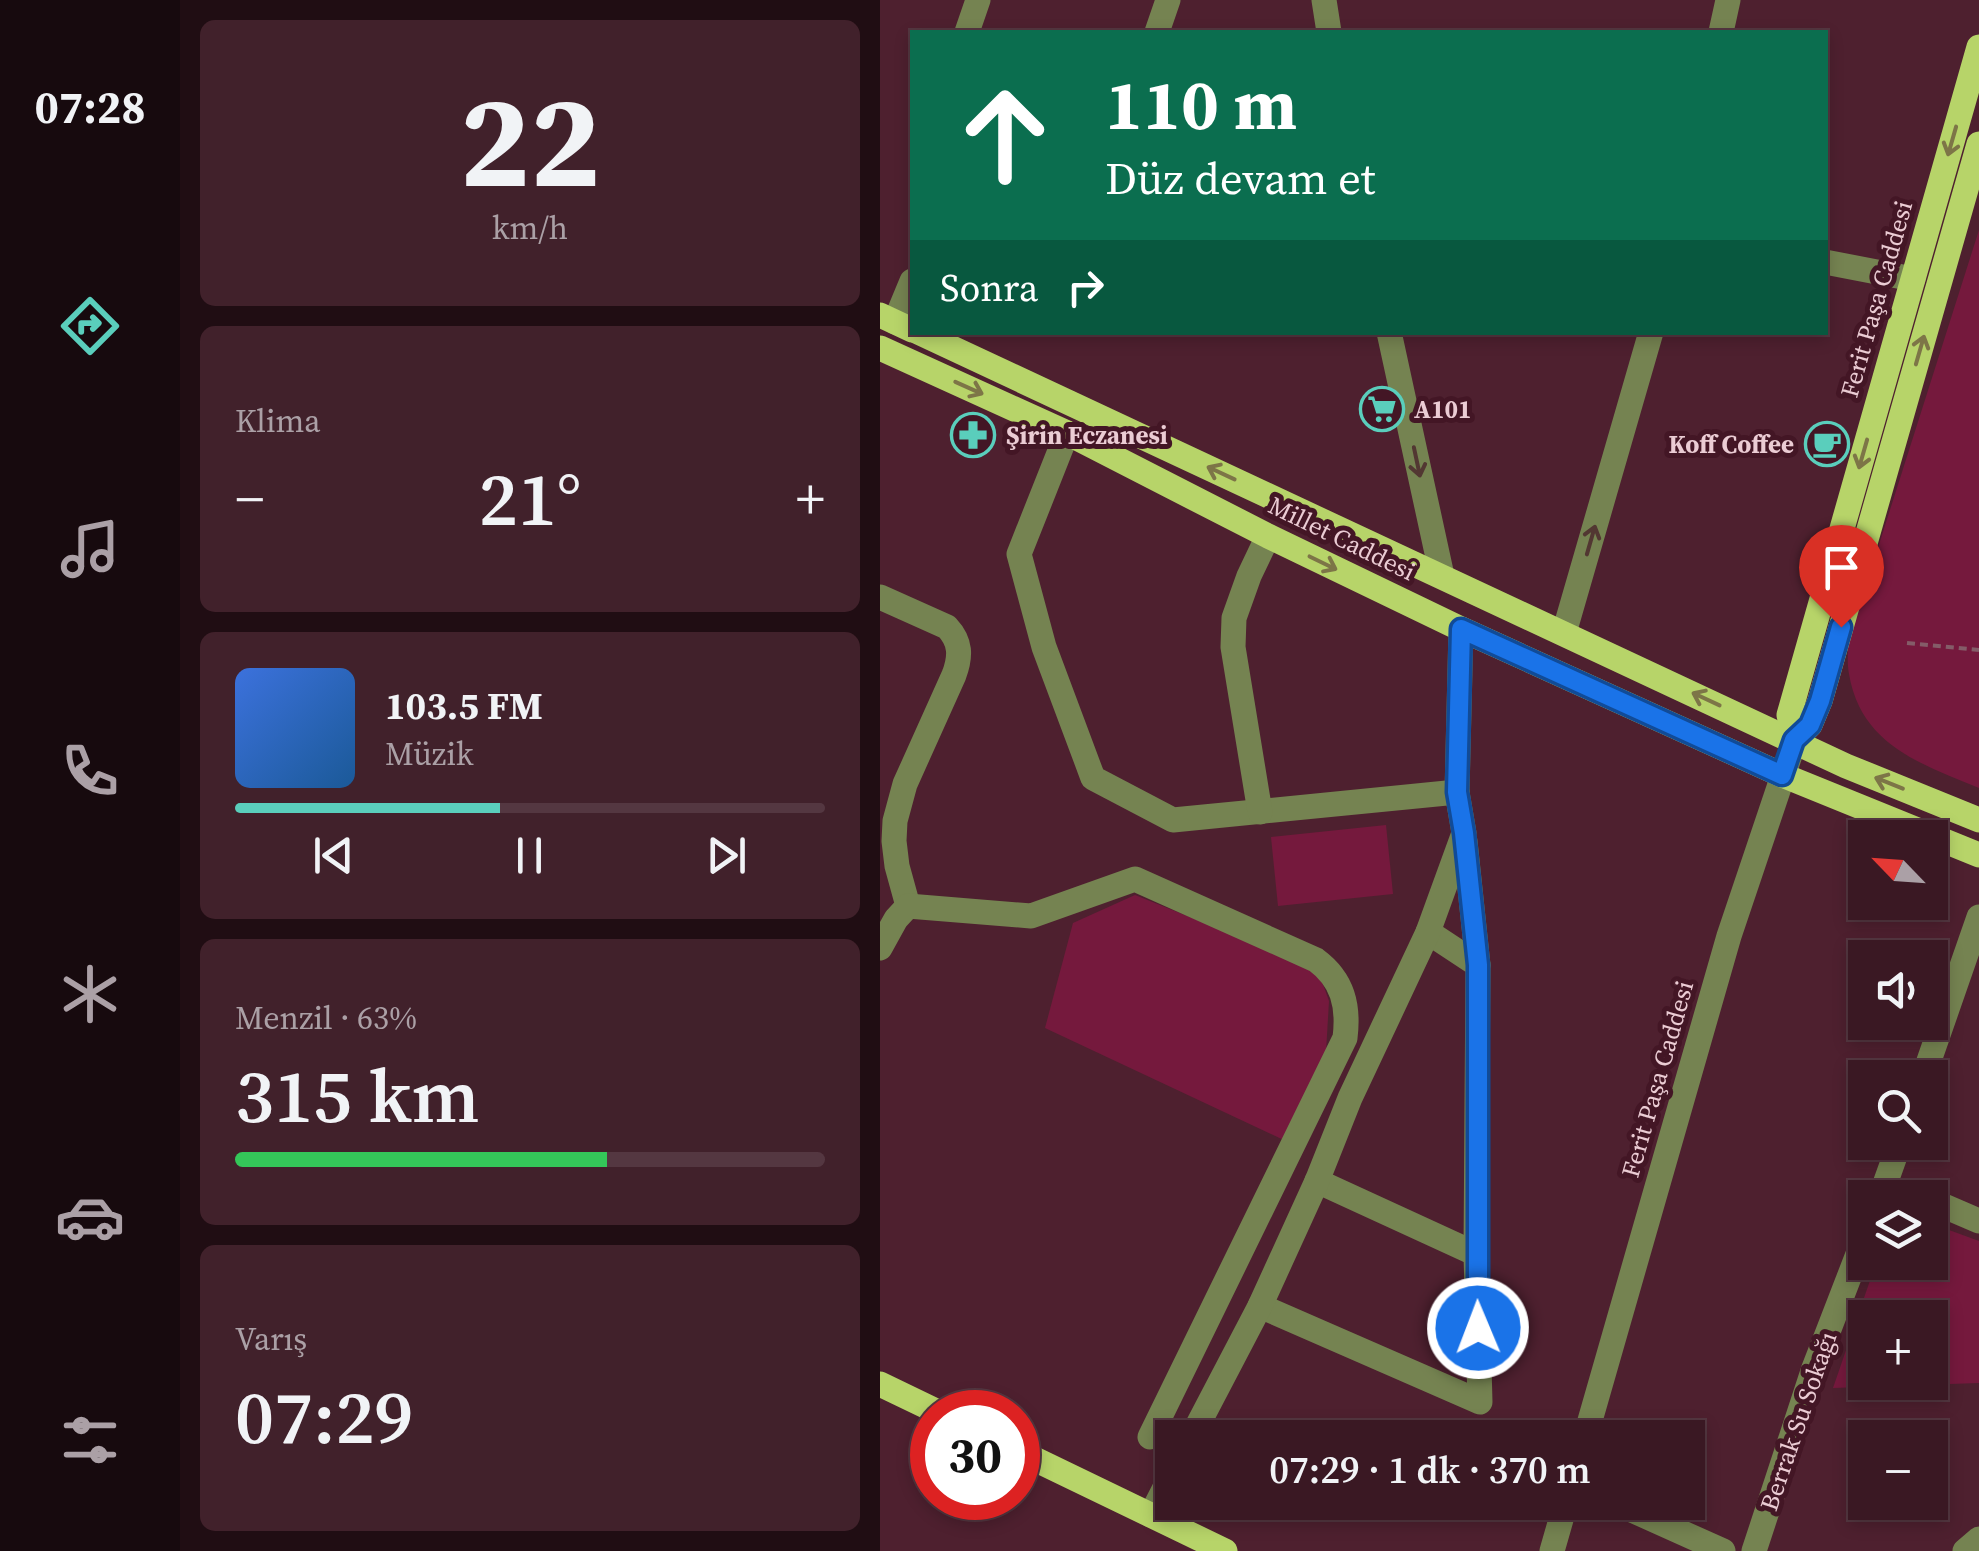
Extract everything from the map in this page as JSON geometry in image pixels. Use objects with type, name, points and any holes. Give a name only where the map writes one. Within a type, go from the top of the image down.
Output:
[{"type":"main road","name":"Ferit Paşa Caddesi","points":[[1794,740],[1789,715],[1979,48]]},
{"type":"main road","name":"Ferit Paşa Caddesi","points":[[1794,740],[1810,725],[1820,701],[1979,144]]},
{"type":"main road","name":"Millet Caddesi","points":[[955,341],[1846,766],[1979,820]]},
{"type":"main road","name":"Millet Caddesi","points":[[880,348],[1067,433],[1461,629],[1782,775],[1979,855]]},
{"type":"main road","points":[[880,1384],[910,1398]]},
{"type":"main road","points":[[1040,1462],[1217,1549]]},
{"type":"street","points":[[968,30],[978,0]]},
{"type":"street","points":[[1157,30],[1168,0]]},
{"type":"street","points":[[1324,0],[1329,30]]},
{"type":"street","points":[[1721,30],[1728,0]]},
{"type":"street","points":[[1828,263],[1913,279]]},
{"type":"street","points":[[901,325],[910,289]]},
{"type":"street","points":[[1390,335],[1442,576]]},
{"type":"street","points":[[1564,633],[1650,335]]},
{"type":"street","points":[[1067,433],[1019,554],[1044,647],[1093,778],[1173,820],[1457,792]]},
{"type":"street","points":[[1260,812],[1233,647],[1234,618],[1268,536]]},
{"type":"street","points":[[880,597],[946,627],[959,647],[960,660],[899,802],[888,862],[908,906]]},
{"type":"street","points":[[1260,1306],[1480,1402],[1476,1254],[1478,965],[1457,792],[1461,629]]},
{"type":"street","name":"Ferit Paşa Caddesi","points":[[1590,1420],[1729,936],[1794,740]]},
{"type":"street","points":[[1201,1420],[1260,1306],[1317,1181],[1350,1098],[1428,932],[1464,833]]},
{"type":"street","points":[[908,906],[1031,916],[1136,879],[1316,960],[1330,970],[1338,983],[1347,1018],[1344,1038],[1150,1436]]},
{"type":"street","points":[[880,948],[908,906]]},
{"type":"street","points":[[1929,1060],[1979,917]]},
{"type":"street","points":[[1428,932],[1478,965]]},
{"type":"street","points":[[1317,1181],[1476,1254]]},
{"type":"street","points":[[1948,1207],[1979,1220]]},
{"type":"street","name":"Berrak Su Sokağı","points":[[1754,1551],[1814,1368],[1848,1280]]},
{"type":"street","points":[[1151,1515],[1155,1507]]},
{"type":"street","points":[[1552,1551],[1561,1520]]},
{"type":"street","points":[[1654,1520],[1723,1551]]},
{"type":"street","points":[[1965,1551],[1979,1539]]},
{"type":"path","points":[[1907,643],[1979,650]]},
{"type":"shaded area","points":[[1979,230],[1979,788],[1916,760],[1880,735],[1856,698],[1849,674],[1848,642]]},
{"type":"shaded area","points":[[1386,825],[1393,894],[1278,906],[1271,837]]},
{"type":"shaded area","points":[[1135,895],[1317,968],[1329,1001],[1326,1052],[1288,1142],[1045,1028],[1073,923]]},
{"type":"shaded area","points":[[1948,1230],[1979,1241],[1979,1383],[1948,1384],[1948,1300],[1863,1300],[1870,1280],[1948,1280]]},
{"type":"shaded area","points":[[1848,1344],[1848,1387],[1833,1388]]},
{"type":"place","name":"A101","points":[[1382,409]]},
{"type":"place","name":"Şirin Eczanesi","points":[[973,435]]},
{"type":"place","name":"Koff Coffee","points":[[1827,444]]},
{"type":"route","points":[[1478,1328],[1478,965],[1457,792],[1461,629],[1782,775],[1794,740],[1810,725],[1820,701],[1841,627]]}]
